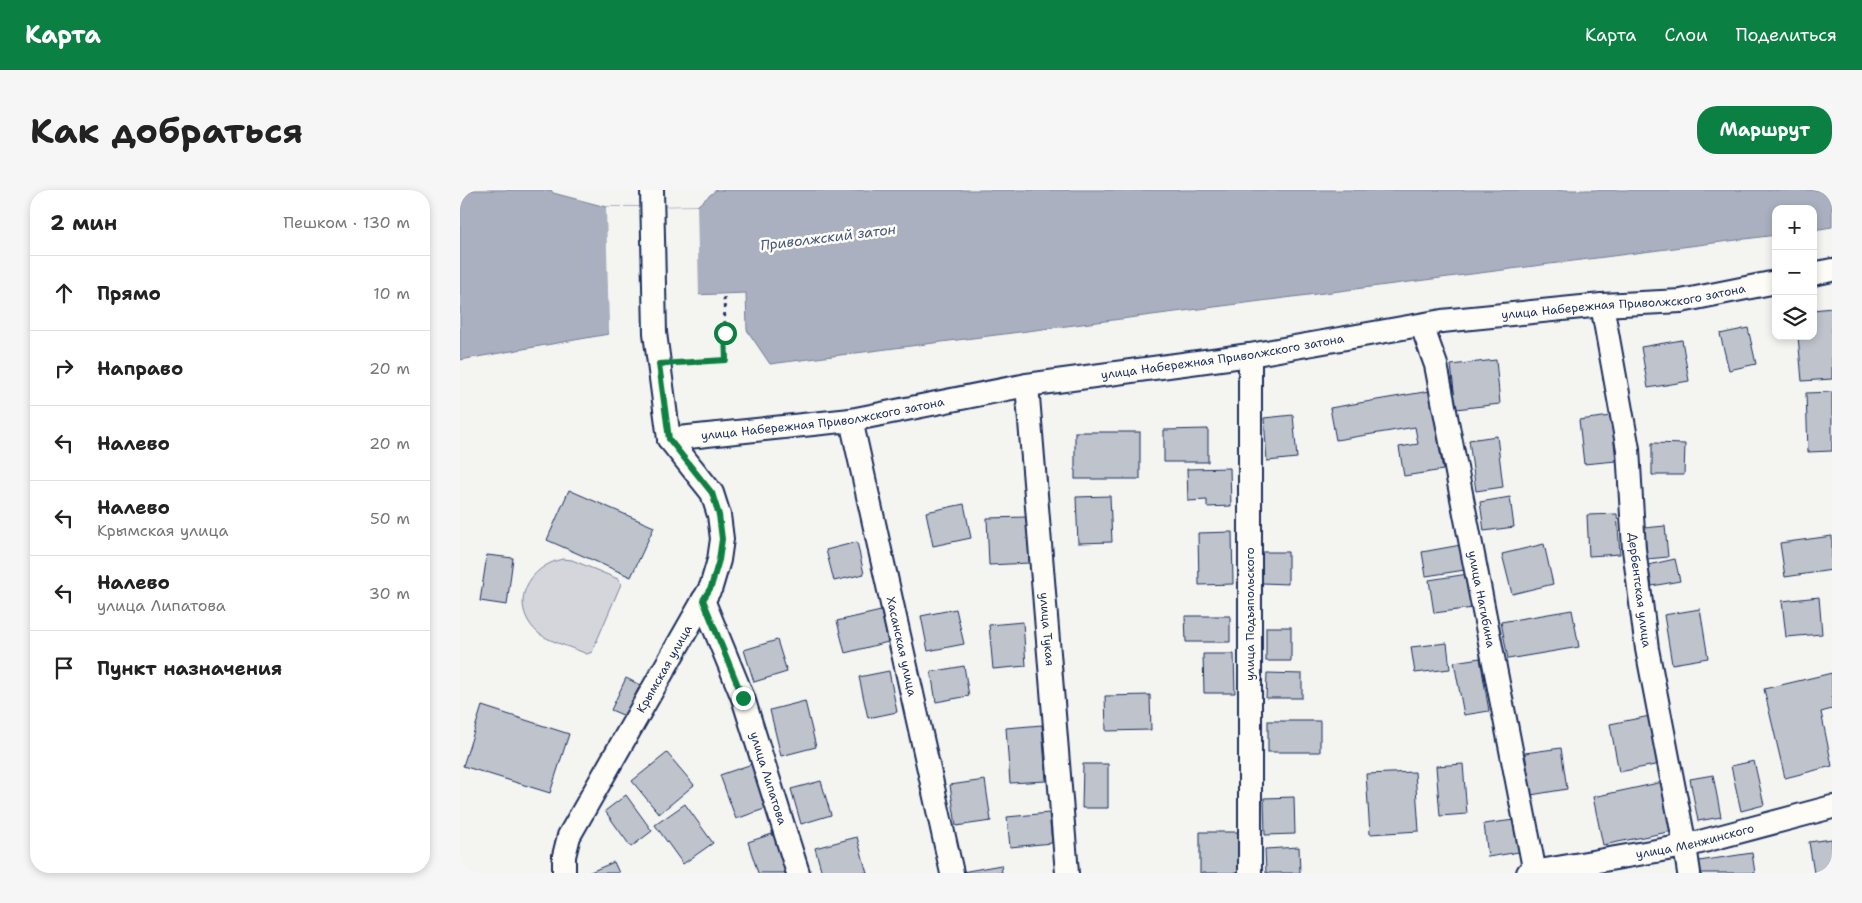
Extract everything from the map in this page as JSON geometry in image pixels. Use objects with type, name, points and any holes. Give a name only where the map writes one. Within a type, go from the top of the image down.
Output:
[{"type":"street","points":[[652,198],[655,333],[669,439]]},
{"type":"street","points":[[1817,273],[1832,270]]},
{"type":"street","name":"улица Набережная Приволжского затона","points":[[669,439],[851,420],[1027,385],[1250,355],[1442,322],[1602,305],[1681,302],[1772,283]]},
{"type":"street","name":"Дербентская улица","points":[[1602,305],[1628,449],[1634,549],[1647,649],[1689,873]]},
{"type":"street","name":"улица Нагибина","points":[[1422,326],[1436,365],[1532,873]]},
{"type":"street","name":"улица Подъяпольского","points":[[1250,355],[1250,873]]},
{"type":"street","name":"улица Тукая","points":[[1027,385],[1067,873]]},
{"type":"street","name":"Хасанская улица","points":[[851,420],[952,873]]},
{"type":"street","name":"Крымская улица","points":[[564,873],[564,856],[569,836],[711,587],[719,560],[722,539],[719,515],[712,493],[669,439]]},
{"type":"street","name":"улица Липатова","points":[[703,600],[743,698],[798,873]]},
{"type":"street","name":"улица Менжинского","points":[[1532,873],[1685,846],[1832,807]]},
{"type":"path","points":[[659,364],[726,360],[724,296]]},
{"type":"shaded area","points":[[563,559],[572,560],[618,579],[621,584],[592,652],[587,654],[541,635],[528,621],[524,610],[523,598],[532,578],[540,569]]},
{"type":"water","name":"Приволжский затон","points":[[460,190],[551,190],[553,193],[606,207],[697,206],[716,190],[1832,190],[1832,227],[1817,229],[1817,205],[1772,205],[1772,236],[770,364],[747,330],[746,293],[609,298],[609,334],[460,360]]},
{"type":"pier","points":[[697,206],[699,297],[611,301],[612,334],[609,334],[606,207]]},
{"type":"building","points":[[1832,308],[1832,379],[1802,381],[1798,340],[1817,340],[1817,310]]},
{"type":"building","points":[[1748,328],[1756,364],[1729,370],[1720,334]]},
{"type":"building","points":[[1682,340],[1689,381],[1648,388],[1641,347]]},
{"type":"building","points":[[1496,360],[1500,404],[1456,409],[1451,365]]},
{"type":"building","points":[[1430,391],[1443,470],[1404,476],[1399,447],[1418,444],[1415,427],[1336,440],[1330,408]]},
{"type":"building","points":[[1832,392],[1832,451],[1808,452],[1806,393]]},
{"type":"building","points":[[1293,415],[1297,458],[1267,461],[1264,418]]},
{"type":"building","points":[[1611,416],[1616,461],[1584,464],[1579,420]]},
{"type":"building","points":[[1208,429],[1208,462],[1164,462],[1164,430]]},
{"type":"building","points":[[1075,432],[1140,432],[1140,479],[1075,479]]},
{"type":"building","points":[[1497,436],[1503,487],[1476,491],[1469,440]]},
{"type":"building","points":[[1652,443],[1685,444],[1684,475],[1652,475]]},
{"type":"building","points":[[1230,468],[1231,506],[1207,507],[1207,500],[1188,501],[1187,469]]},
{"type":"building","points":[[569,490],[654,527],[631,577],[547,540]]},
{"type":"building","points":[[1110,496],[1112,542],[1078,543],[1076,497]]},
{"type":"building","points":[[1510,497],[1514,527],[1484,531],[1480,502]]},
{"type":"building","points":[[964,504],[971,538],[933,546],[926,512]]},
{"type":"building","points":[[1617,514],[1620,554],[1589,556],[1587,515]]},
{"type":"building","points":[[1027,517],[1029,563],[989,565],[987,518]]},
{"type":"building","points":[[1665,526],[1668,557],[1647,559],[1644,528]]},
{"type":"building","points":[[1232,532],[1233,584],[1199,585],[1198,533]]},
{"type":"building","points":[[1832,536],[1832,570],[1785,577],[1780,543]]},
{"type":"building","points":[[857,542],[864,574],[834,581],[826,550]]},
{"type":"building","points":[[1544,544],[1553,584],[1512,594],[1502,554]]},
{"type":"building","points":[[1461,545],[1465,570],[1426,576],[1422,552]]},
{"type":"building","points":[[1262,552],[1288,552],[1288,584],[1262,583]]},
{"type":"building","points":[[487,555],[513,558],[507,605],[480,601]]},
{"type":"building","points":[[1675,559],[1680,581],[1652,586],[1648,565]]},
{"type":"building","points":[[1468,574],[1473,608],[1434,613],[1429,580]]},
{"type":"building","points":[[1819,597],[1822,634],[1786,637],[1782,601]]},
{"type":"building","points":[[956,609],[964,644],[928,651],[921,616]]},
{"type":"building","points":[[1700,609],[1708,658],[1672,664],[1664,615]]},
{"type":"building","points":[[1572,610],[1579,647],[1508,659],[1501,622]]},
{"type":"building","points":[[881,611],[888,642],[845,653],[837,621]]},
{"type":"building","points":[[1185,616],[1230,616],[1230,642],[1186,642]]},
{"type":"building","points":[[1023,622],[1026,666],[993,669],[989,625]]},
{"type":"building","points":[[1266,627],[1291,627],[1291,661],[1266,661]]},
{"type":"building","points":[[777,640],[787,672],[754,682],[744,650]]},
{"type":"building","points":[[1447,643],[1450,669],[1415,673],[1411,647]]},
{"type":"building","points":[[1203,654],[1234,654],[1235,693],[1204,693]]},
{"type":"building","points":[[1480,658],[1489,711],[1464,715],[1454,662]]},
{"type":"building","points":[[964,666],[969,696],[936,702],[931,672]]},
{"type":"building","points":[[889,671],[897,712],[868,718],[859,677]]},
{"type":"building","points":[[1267,673],[1302,674],[1302,698],[1266,698]]},
{"type":"building","points":[[1832,673],[1832,709],[1821,712],[1832,766],[1785,778],[1764,689]]},
{"type":"building","points":[[626,678],[640,685],[625,716],[611,710]]},
{"type":"building","points":[[1150,695],[1151,730],[1106,731],[1105,696]]},
{"type":"building","points":[[805,701],[816,747],[781,756],[770,710]]},
{"type":"building","points":[[482,706],[569,734],[550,793],[463,766]]},
{"type":"building","points":[[1650,716],[1660,764],[1619,772],[1610,724]]},
{"type":"building","points":[[1268,721],[1320,721],[1320,752],[1268,752]]},
{"type":"building","points":[[1042,725],[1046,781],[1010,783],[1006,728]]},
{"type":"building","points":[[1561,748],[1567,789],[1531,795],[1525,753]]},
{"type":"building","points":[[667,753],[694,785],[659,814],[632,781]]},
{"type":"building","points":[[1754,761],[1764,805],[1741,811],[1731,766]]},
{"type":"building","points":[[755,763],[770,807],[736,819],[720,775]]},
{"type":"building","points":[[1083,764],[1108,764],[1108,808],[1082,808]]},
{"type":"building","points":[[1463,764],[1467,814],[1440,816],[1436,766]]},
{"type":"building","points":[[1415,772],[1419,831],[1370,834],[1366,774]]},
{"type":"building","points":[[1713,775],[1721,817],[1698,821],[1690,779]]},
{"type":"building","points":[[985,780],[991,821],[956,826],[950,785]]},
{"type":"building","points":[[821,781],[831,815],[801,824],[791,789]]},
{"type":"building","points":[[1663,782],[1673,831],[1603,845],[1593,797]]},
{"type":"building","points":[[626,795],[652,831],[631,847],[605,811]]},
{"type":"building","points":[[1294,797],[1295,834],[1265,835],[1264,798]]},
{"type":"building","points":[[685,804],[713,843],[683,864],[655,825]]},
{"type":"building","points":[[1049,813],[1052,843],[1010,847],[1007,817]]},
{"type":"building","points":[[1514,820],[1519,852],[1488,857],[1484,824]]},
{"type":"building","points":[[781,831],[793,873],[758,873],[748,842]]},
{"type":"building","points":[[1200,832],[1239,832],[1240,873],[1200,873]]},
{"type":"building","points":[[857,837],[867,873],[822,873],[815,848]]},
{"type":"building","points":[[1832,839],[1832,873],[1814,873],[1809,842]]},
{"type":"building","points":[[1299,847],[1300,873],[1266,873],[1265,849]]},
{"type":"building","points":[[1752,853],[1755,873],[1701,873],[1699,861]]},
{"type":"building","points":[[614,862],[619,873],[588,873]]},
{"type":"building","points":[[1001,865],[1002,873],[962,873],[962,872]]},
{"type":"route","points":[[725,333],[726,360],[659,364],[669,439],[712,493],[719,515],[722,539],[719,560],[711,587],[703,600],[743,698]]}]
